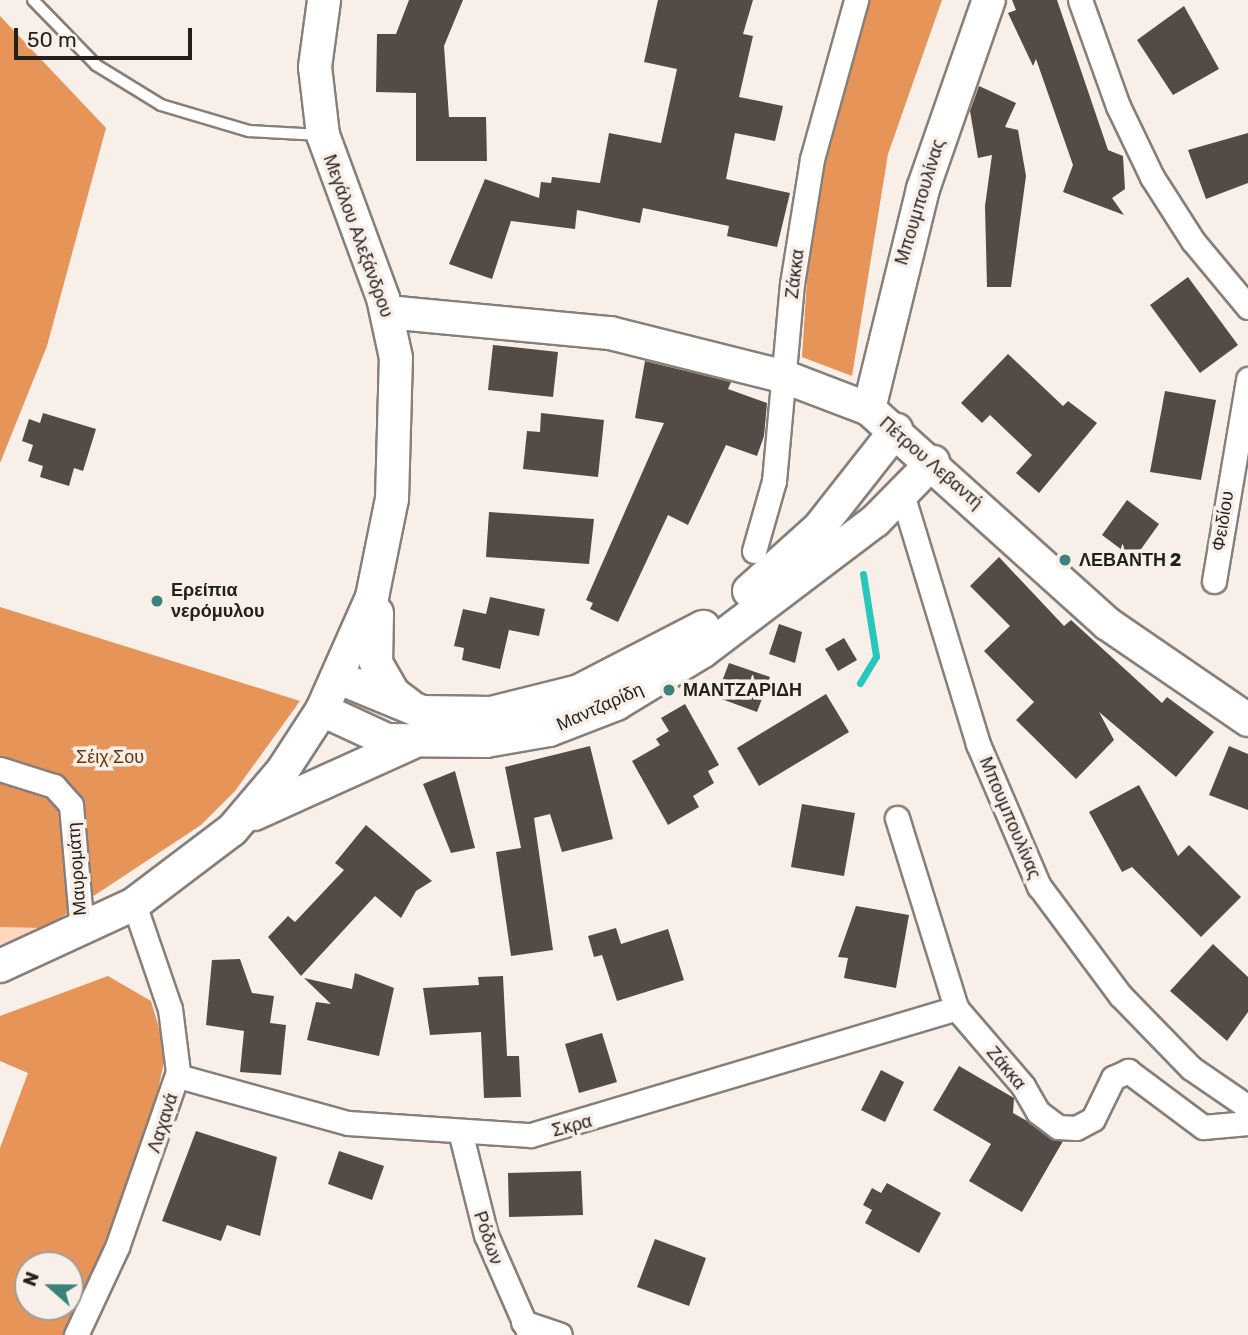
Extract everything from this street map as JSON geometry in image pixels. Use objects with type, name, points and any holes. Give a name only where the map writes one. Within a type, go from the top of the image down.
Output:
[{"type":"street","name":"Μεγάλου Αλεξάνδρου","points":[[0,966],[82,932],[134,904],[241,821],[322,710],[339,678],[385,549],[396,411],[387,312],[323,135],[315,66],[324,0]]},
{"type":"street","name":"Ζάκκα","points":[[754,551],[774,481],[812,159],[856,0]]},
{"type":"street","name":"Μπουμπουλίνας","points":[[869,409],[923,189],[989,0]]},
{"type":"street","points":[[1080,0],[1147,167],[1192,241],[1248,307]]},
{"type":"street","name":"Πέτρου Λεβαντή","points":[[387,312],[610,333],[785,377],[869,409],[896,429],[1108,624],[1248,720]]},
{"type":"street","name":"Φειδίου","points":[[1214,581],[1248,379]]},
{"type":"street","name":"Μαντζαρίδη","points":[[322,710],[370,736],[543,703],[601,682],[693,634],[819,528],[896,429]]},
{"type":"street","name":"Μαντζαρίδη","points":[[339,678],[420,726],[486,741],[549,730],[616,704],[711,645],[903,497],[933,463]]},
{"type":"street","name":"Μπουμπουλίνας","points":[[903,497],[978,744],[1039,886],[1120,995],[1191,1068],[1248,1107]]},
{"type":"street","points":[[241,821],[420,726],[393,693],[376,663],[373,645],[385,549]]},
{"type":"street","name":"Μαυρομάτη","points":[[0,769],[54,786],[71,805],[82,932]]},
{"type":"street","name":"Ζάκκα","points":[[897,818],[956,1008],[1023,1086],[1038,1112],[1058,1127],[1076,1128],[1093,1119],[1113,1078],[1128,1071],[1203,1127],[1248,1123]]},
{"type":"street","name":"Λαχανά","points":[[76,1335],[117,1247],[178,1076],[170,1009],[134,904]]},
{"type":"street","name":"Σκρα","points":[[178,1076],[348,1123],[461,1135],[552,1132],[956,1008]]},
{"type":"street","name":"Ρόδων","points":[[461,1135],[482,1221],[527,1329]]},
{"type":"street","points":[[527,1329],[561,1335]]},
{"type":"lane","points":[[33,0],[96,65],[161,105],[249,131],[323,135]]},
{"type":"shaded area","points":[[7,924],[45,928],[0,945],[0,927]]},
{"type":"green space","points":[[867,0],[942,0],[888,154],[852,376],[802,357],[815,157]]},
{"type":"green space","points":[[0,16],[106,128],[47,346],[0,463]]},
{"type":"green space","name":"Σέιχ Σου","points":[[0,607],[300,701],[235,791],[201,825],[45,928],[0,927]]},
{"type":"green space","points":[[108,976],[151,1001],[166,1052],[144,1158],[84,1294],[84,1251],[14,1251],[14,1321],[72,1321],[66,1335],[0,1335],[0,1148],[28,1073],[0,1061],[0,1016]]},
{"type":"building","points":[[409,0],[463,0],[444,46],[449,117],[486,117],[487,161],[416,161],[416,93],[376,92],[377,34],[396,34]]},
{"type":"building","points":[[658,0],[753,0],[743,34],[753,36],[739,97],[783,106],[775,141],[735,133],[726,179],[790,193],[777,247],[727,236],[729,226],[643,208],[640,223],[577,210],[575,229],[511,221],[492,279],[449,264],[485,179],[539,198],[541,182],[551,183],[552,177],[600,183],[609,133],[661,143],[677,69],[644,62]]},
{"type":"building","points":[[1012,0],[1057,0],[1108,150],[1123,156],[1125,189],[1112,198],[1124,215],[1063,192],[1073,165],[1036,59],[1033,66],[1008,13],[1016,10]]},
{"type":"building","points":[[1184,6],[1219,69],[1173,95],[1137,40]]},
{"type":"building","points":[[979,86],[1016,103],[1005,127],[1018,130],[1026,176],[1011,287],[987,287],[985,206],[992,155],[978,158],[970,111]]},
{"type":"building","points":[[1248,133],[1248,183],[1206,199],[1188,150]]},
{"type":"building","points":[[1188,277],[1238,345],[1200,373],[1150,305]]},
{"type":"building","points":[[493,345],[558,352],[553,397],[488,390]]},
{"type":"building","points":[[1008,354],[1063,406],[1068,401],[1097,423],[1039,493],[1016,473],[1032,455],[990,415],[982,423],[961,403]]},
{"type":"building","points":[[645,361],[731,382],[728,389],[767,403],[764,436],[757,456],[726,445],[688,525],[668,515],[618,622],[590,609],[593,603],[586,600],[664,423],[635,418]]},
{"type":"building","points":[[1165,391],[1216,400],[1201,480],[1150,472]]},
{"type":"building","points":[[43,413],[96,429],[83,471],[74,468],[69,486],[40,477],[43,466],[28,461],[33,445],[22,441],[29,419],[40,423]]},
{"type":"building","points":[[541,413],[604,420],[598,477],[523,469],[527,431],[540,432]]},
{"type":"building","points":[[1127,500],[1159,524],[1134,559],[1102,535]]},
{"type":"building","points":[[489,512],[594,519],[589,564],[486,557]]},
{"type":"building","points":[[999,557],[1064,626],[1071,620],[1162,703],[1167,697],[1214,732],[1176,777],[1099,712],[1114,740],[1076,779],[1016,720],[1034,702],[984,651],[1010,626],[970,586]]},
{"type":"building","points":[[490,597],[545,609],[539,636],[509,630],[500,669],[462,660],[464,648],[454,646],[463,609],[486,614]]},
{"type":"building","points":[[779,624],[802,632],[795,663],[769,654]]},
{"type":"building","points":[[844,638],[857,660],[838,671],[825,649]]},
{"type":"building","points":[[729,663],[770,677],[757,712],[716,697]]},
{"type":"building","points":[[826,694],[849,732],[759,786],[737,748]]},
{"type":"building","points":[[685,704],[719,765],[708,771],[714,783],[693,796],[699,807],[668,825],[632,761],[660,745],[656,739],[669,731],[661,718]]},
{"type":"building","points":[[590,746],[613,839],[562,852],[550,814],[534,818],[553,950],[511,956],[496,852],[521,848],[505,767]]},
{"type":"building","points":[[1229,746],[1248,754],[1248,810],[1209,795]]},
{"type":"building","points":[[455,771],[475,848],[451,853],[423,784]]},
{"type":"building","points":[[1139,785],[1178,856],[1189,845],[1241,897],[1201,937],[1132,867],[1122,872],[1089,812]]},
{"type":"building","points":[[802,804],[855,813],[844,876],[791,867]]},
{"type":"building","points":[[366,825],[432,881],[416,891],[401,918],[375,896],[301,976],[268,937],[288,916],[295,922],[344,870],[335,863]]},
{"type":"building","points":[[856,906],[909,915],[896,988],[844,978],[848,958],[838,957]]},
{"type":"building","points":[[616,928],[621,944],[668,929],[684,980],[617,1001],[602,955],[594,957],[588,936]]},
{"type":"building","points":[[1213,944],[1248,977],[1248,1012],[1227,1041],[1170,991]]},
{"type":"building","points":[[240,959],[252,993],[274,996],[270,1023],[286,1025],[281,1075],[240,1072],[244,1031],[206,1025],[212,960]]},
{"type":"building","points":[[355,973],[394,988],[379,1056],[307,1040],[316,1002],[331,1004],[304,978],[352,989]]},
{"type":"building","points":[[503,976],[507,1056],[519,1056],[521,1097],[484,1098],[481,1032],[430,1035],[423,988],[479,985],[478,977]]},
{"type":"building","points":[[602,1033],[617,1082],[579,1093],[565,1044]]},
{"type":"building","points":[[959,1066],[1014,1098],[1013,1113],[1063,1141],[1022,1212],[969,1181],[991,1144],[933,1110]]},
{"type":"building","points":[[881,1070],[904,1082],[885,1122],[861,1110]]},
{"type":"building","points":[[196,1131],[277,1157],[260,1236],[227,1225],[221,1241],[162,1221]]},
{"type":"building","points":[[339,1151],[384,1166],[372,1200],[328,1184]]},
{"type":"building","points":[[581,1171],[583,1215],[509,1217],[508,1173]]},
{"type":"building","points":[[887,1183],[941,1213],[919,1253],[865,1223],[872,1210],[863,1205],[872,1188],[881,1193]]},
{"type":"building","points":[[655,1239],[706,1258],[689,1306],[637,1287]]},
{"type":"waterway","points":[[860,683],[876,656],[863,574]]},
{"type":"place","name":"ΛΕΒΑΝΤΗ 2","points":[[1065,560]]},
{"type":"place","name":"Ερείπια νερόμυλου","points":[[157,601]]},
{"type":"place","name":"ΜΑΝΤΖΑΡΙΔΗ","points":[[669,690]]}]
